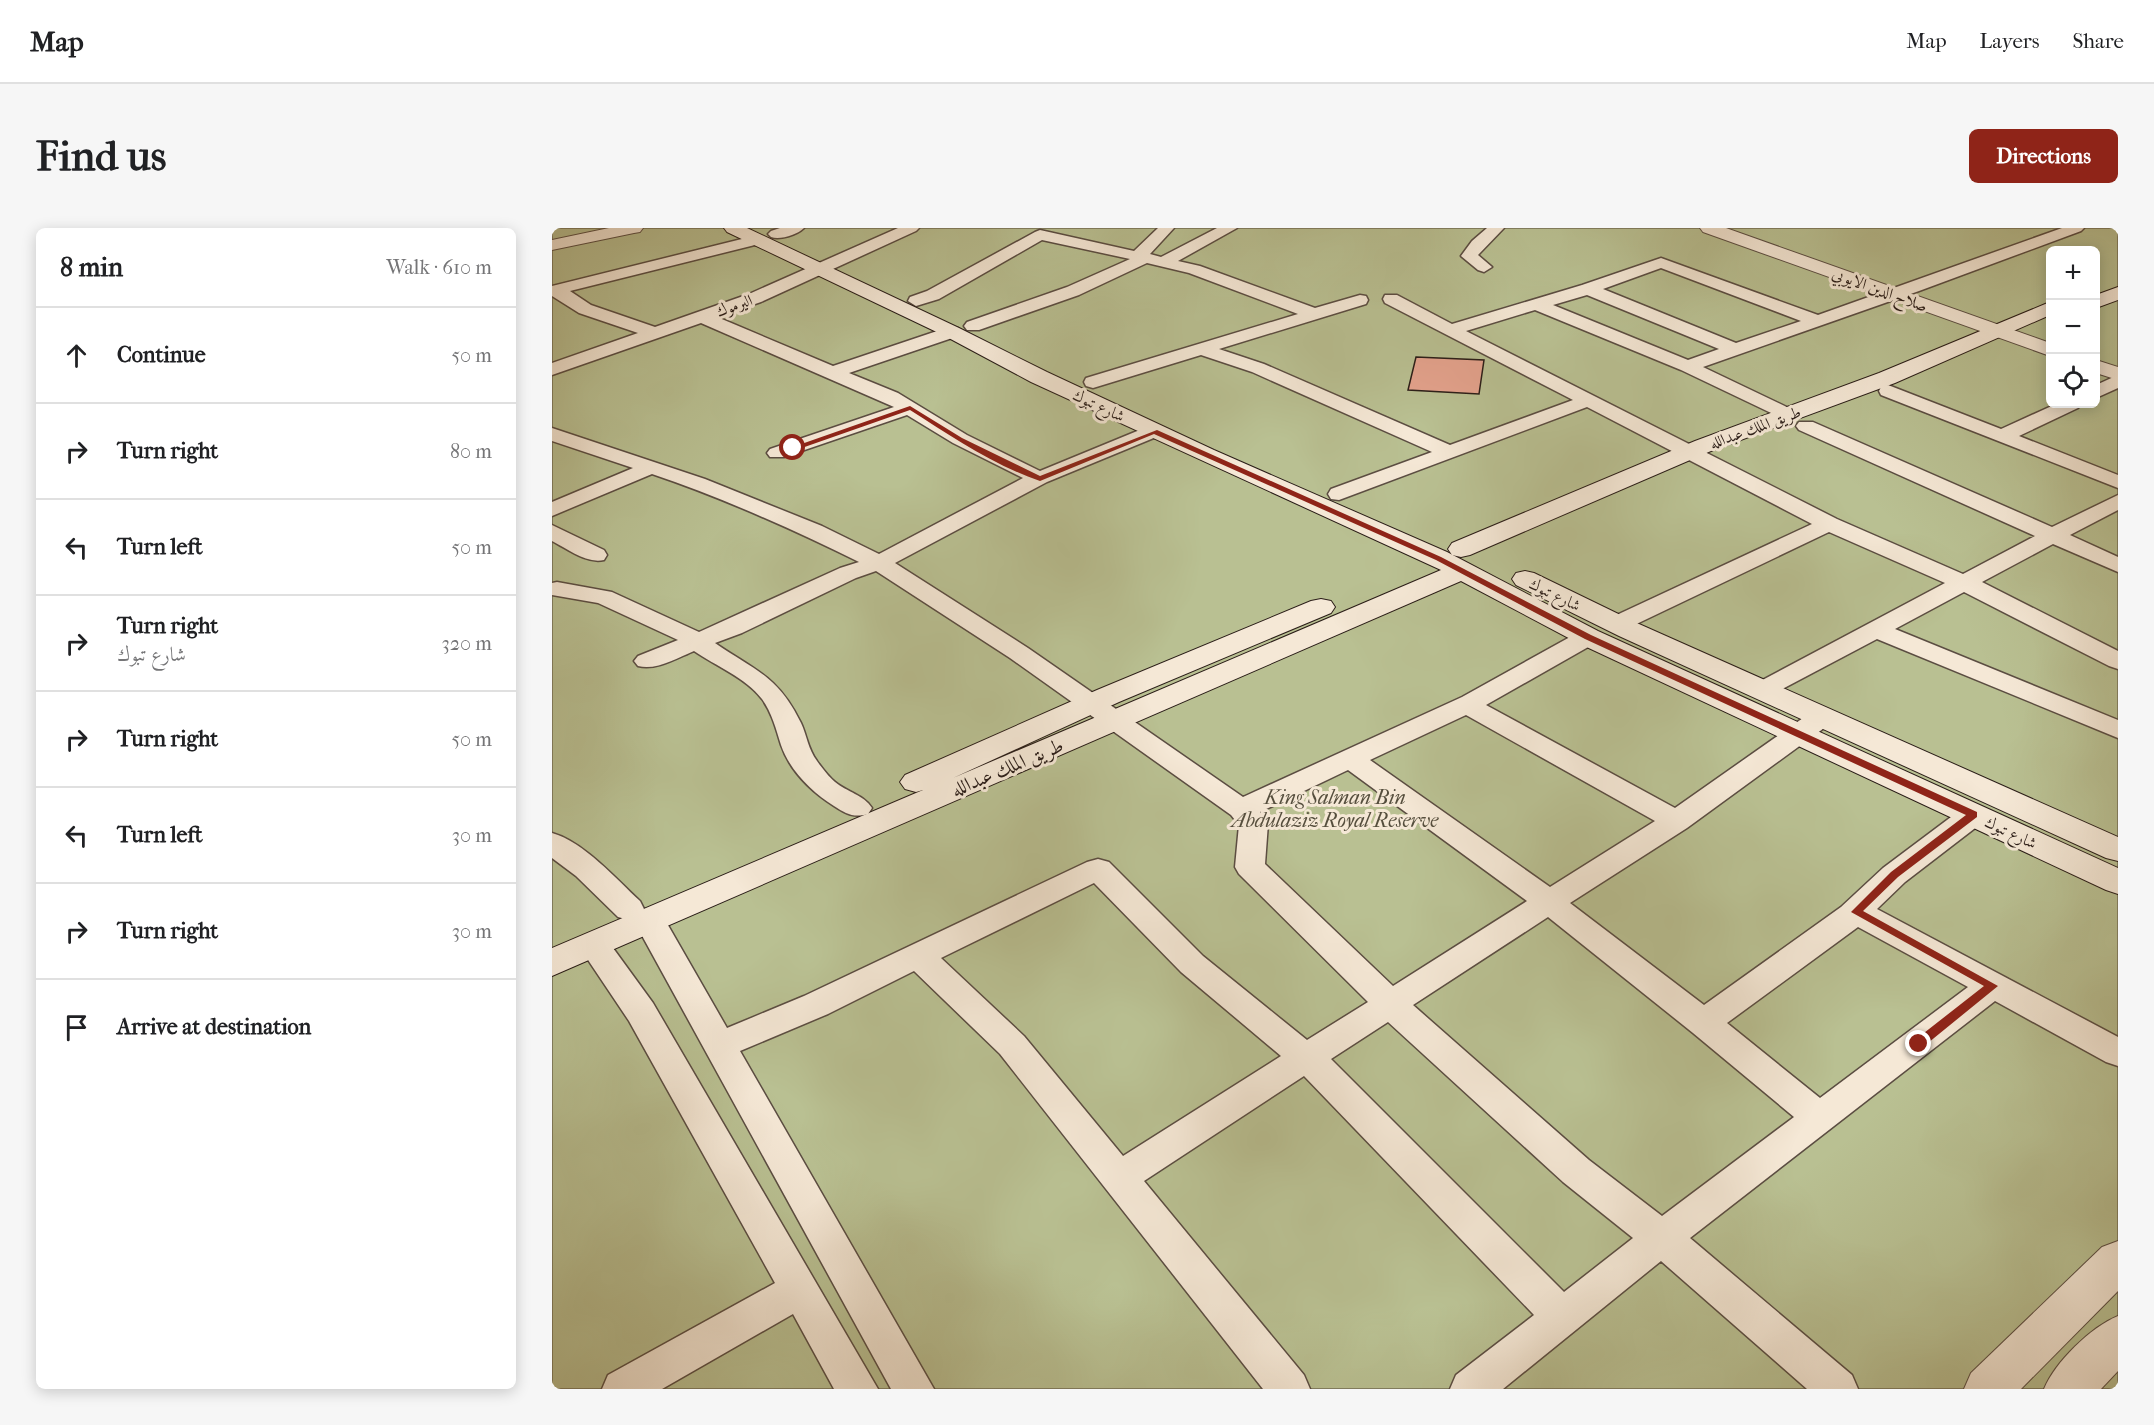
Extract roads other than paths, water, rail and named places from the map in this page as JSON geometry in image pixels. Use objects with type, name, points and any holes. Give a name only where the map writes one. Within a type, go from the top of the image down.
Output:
[{"type":"main road","points":[[552,239],[604,228]]},
{"type":"main road","points":[[552,245],[634,228]]},
{"type":"main road","name":"شارع تبوك","points":[[734,228],[774,232],[827,267],[962,329],[1093,382],[1339,494],[1462,560],[1588,637],[2118,850]]},
{"type":"main road","name":"صلاح الدين الايوبي","points":[[1710,228],[2026,330],[2046,347]]},
{"type":"main road","name":"صلاح الدين الايوبي","points":[[1741,228],[1904,291]]},
{"type":"main road","name":"شارع تبوك","points":[[827,267],[916,301],[1039,377],[1154,431],[1617,624],[1762,690],[1810,726],[1973,815],[2118,882]]},
{"type":"main road","points":[[2099,300],[2113,291]]},
{"type":"main road","name":"طريق الملك عبدالله","points":[[1797,420],[1888,391],[2026,330],[2046,312]]},
{"type":"main road","name":"طريق الملك عبدالله","points":[[552,942],[639,915],[1104,712],[1462,560],[1684,473],[1887,378],[2026,330]]},
{"type":"main road","points":[[2100,353],[2118,360]]},
{"type":"main road","points":[[2100,367],[2118,374]]},
{"type":"main road","name":"طريق الملك عبدالله","points":[[1462,560],[1598,514]]},
{"type":"main road","name":"طريق الملك عبدالله","points":[[552,963],[594,945],[639,915],[858,808],[1104,712]]},
{"type":"main road","points":[[1988,1389],[2118,1261]]},
{"type":"main road","points":[[2068,1389],[2118,1338]]},
{"type":"street","name":"اليرموك","points":[[552,369],[755,298],[911,228]]},
{"type":"street","points":[[833,372],[1073,291],[1142,257],[1166,228]]},
{"type":"street","points":[[1164,262],[1229,228]]},
{"type":"street","points":[[1484,267],[1469,256],[1477,243],[1496,228]]},
{"type":"street","points":[[1687,366],[1904,291],[2076,228]]},
{"type":"street","points":[[556,289],[774,232]]},
{"type":"street","points":[[916,301],[933,295],[1040,235],[1194,269],[1314,314]]},
{"type":"street","points":[[1449,330],[1588,289],[1661,263],[1818,321]]},
{"type":"street","points":[[556,289],[585,309],[656,333]]},
{"type":"street","points":[[1588,289],[1735,349]]},
{"type":"street","points":[[1391,299],[1587,401],[1684,473],[1829,524],[1964,584],[2118,661]]},
{"type":"street","points":[[1093,382],[1360,300]]},
{"type":"street","points":[[1536,304],[1687,366],[1797,420],[2118,565]]},
{"type":"street","points":[[703,317],[833,372],[910,408],[960,439],[1009,465],[1040,478]]},
{"type":"street","points":[[1202,349],[1258,368],[1449,452]]},
{"type":"street","points":[[2100,390],[2118,381]]},
{"type":"street","points":[[1888,391],[2118,482]]},
{"type":"street","points":[[1339,494],[1587,401]]},
{"type":"street","points":[[777,453],[910,408]]},
{"type":"street","points":[[2002,436],[2062,408]]},
{"type":"street","points":[[647,661],[698,642],[848,573],[879,563],[1040,478],[1154,431]]},
{"type":"street","points":[[552,434],[652,467],[814,531],[879,563],[1019,652],[1241,809],[1254,823],[1250,867],[1390,1005],[1576,1171],[1704,1272],[1837,1389]]},
{"type":"street","points":[[552,510],[652,467]]},
{"type":"street","points":[[1762,690],[2118,501]]},
{"type":"street","points":[[1617,624],[1829,524]]},
{"type":"street","points":[[552,532],[596,555]]},
{"type":"street","points":[[557,590],[604,597],[685,633],[750,675],[772,693],[789,725],[795,747],[805,765],[825,788],[858,808]]},
{"type":"street","points":[[1876,630],[2118,730]]},
{"type":"street","points":[[1241,809],[1467,705],[1588,637]]},
{"type":"street","points":[[1467,705],[1677,820]]},
{"type":"street","points":[[1118,1178],[1677,820],[1810,726]]},
{"type":"street","points":[[1350,759],[1408,799],[1705,1022],[1819,1118]]},
{"type":"street","points":[[1705,1022],[1856,912],[1894,875],[1973,815]]},
{"type":"street","points":[[552,843],[587,869],[639,915],[720,1045],[913,1389]]},
{"type":"street","points":[[720,1045],[816,1005],[1098,869],[1192,964],[1325,1074],[1563,1318]]},
{"type":"street","points":[[1856,912],[2118,1053]]},
{"type":"street","points":[[594,945],[641,1012],[856,1389]]},
{"type":"street","points":[[918,956],[1012,1045],[1289,1389]]},
{"type":"street","points":[[1471,1389],[1662,1238],[1992,986]]},
{"type":"street","points":[[623,1389],[800,1289]]},
{"type":"park label","name":"King Salman Bin Abdulaziz Royal Reserve","points":[[1335,808]]}]
